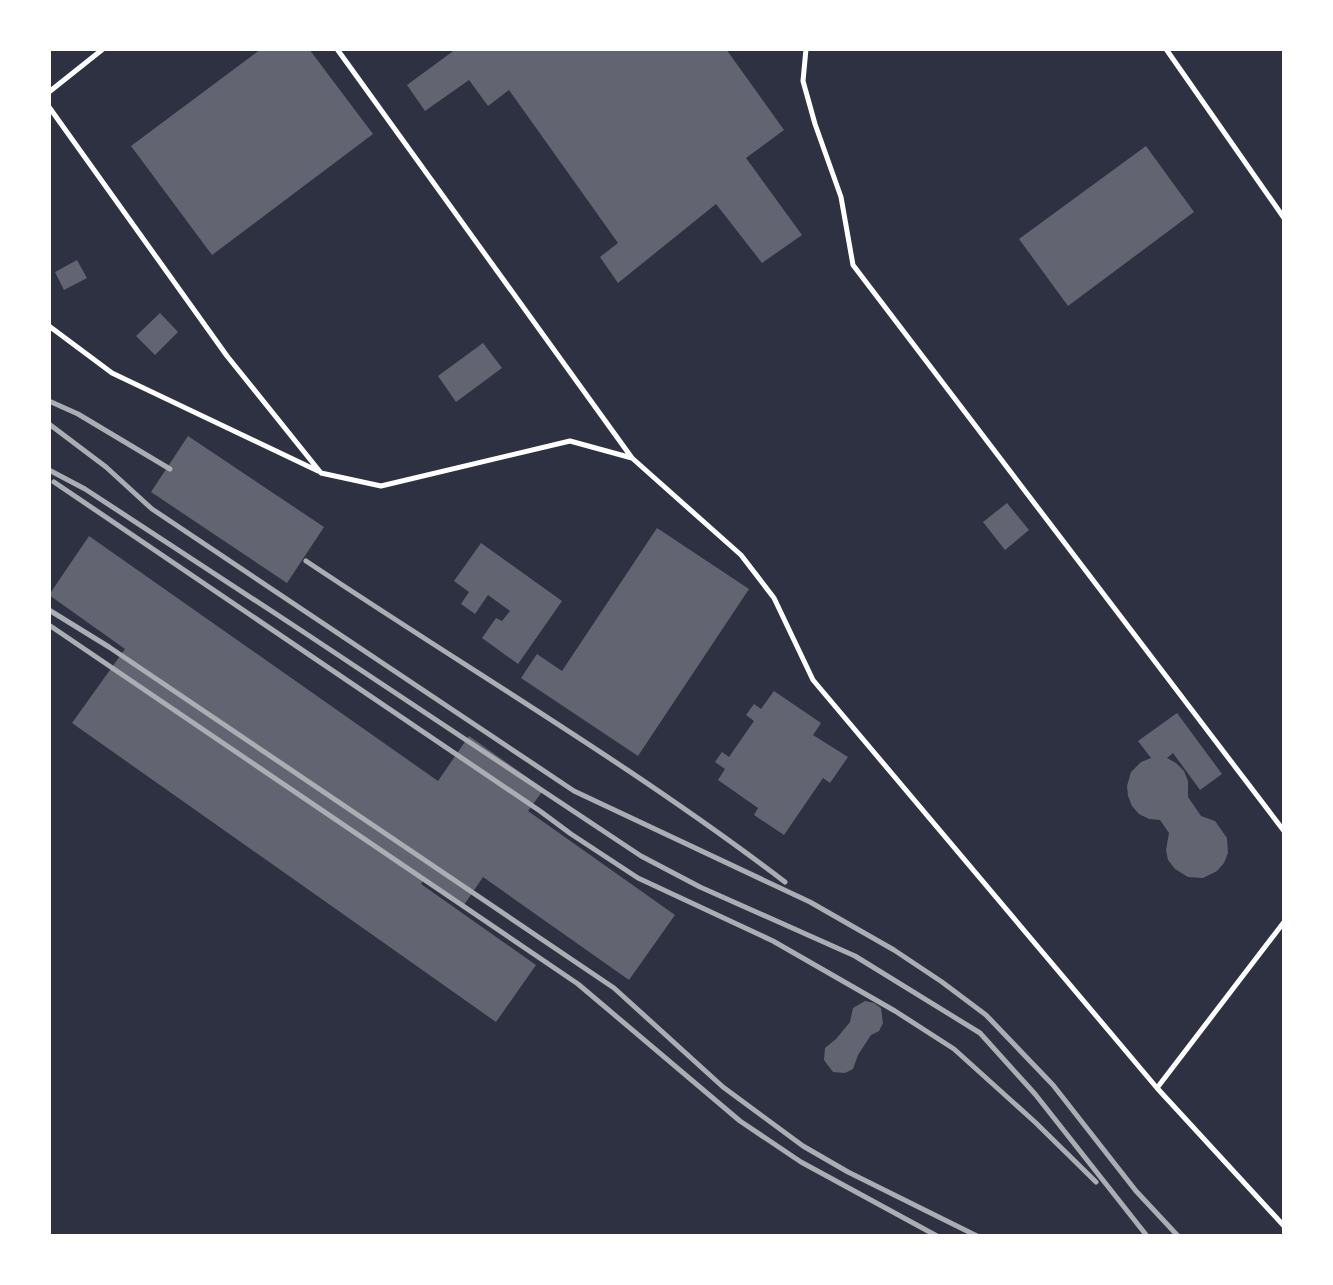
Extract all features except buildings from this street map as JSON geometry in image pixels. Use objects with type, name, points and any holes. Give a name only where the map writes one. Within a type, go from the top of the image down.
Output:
[{"type":"lane","points":[[49,92],[103,49]]},
{"type":"lane","points":[[337,49],[632,458],[741,555],[774,598],[813,680],[1157,1088],[1284,1226]]},
{"type":"lane","points":[[806,49],[803,81],[841,197],[853,265],[1284,831]]},
{"type":"lane","points":[[1166,49],[1284,218]]},
{"type":"lane","points":[[49,107],[227,356],[321,473]]},
{"type":"lane","points":[[49,326],[112,373],[321,473],[381,486],[570,441],[632,458]]},
{"type":"lane","points":[[1157,1088],[1284,922]]},
{"type":"railway","points":[[49,401],[78,414],[170,469]]},
{"type":"railway","points":[[49,424],[106,467],[152,509],[574,791],[810,902],[894,950],[942,982],[986,1015],[1053,1085],[1136,1191],[1178,1236]]},
{"type":"railway","points":[[49,470],[85,489],[641,856],[700,887],[855,956],[980,1033],[1035,1094],[1147,1236]]},
{"type":"railway","points":[[54,482],[638,878],[773,941],[895,1011],[954,1049],[1096,1182]]},
{"type":"railway","points":[[306,561],[669,798],[785,882]]},
{"type":"railway","points":[[49,610],[109,647],[614,988],[723,1087],[803,1146],[848,1172],[977,1236]]},
{"type":"railway","points":[[49,625],[578,984],[740,1121],[801,1162],[937,1236]]}]
